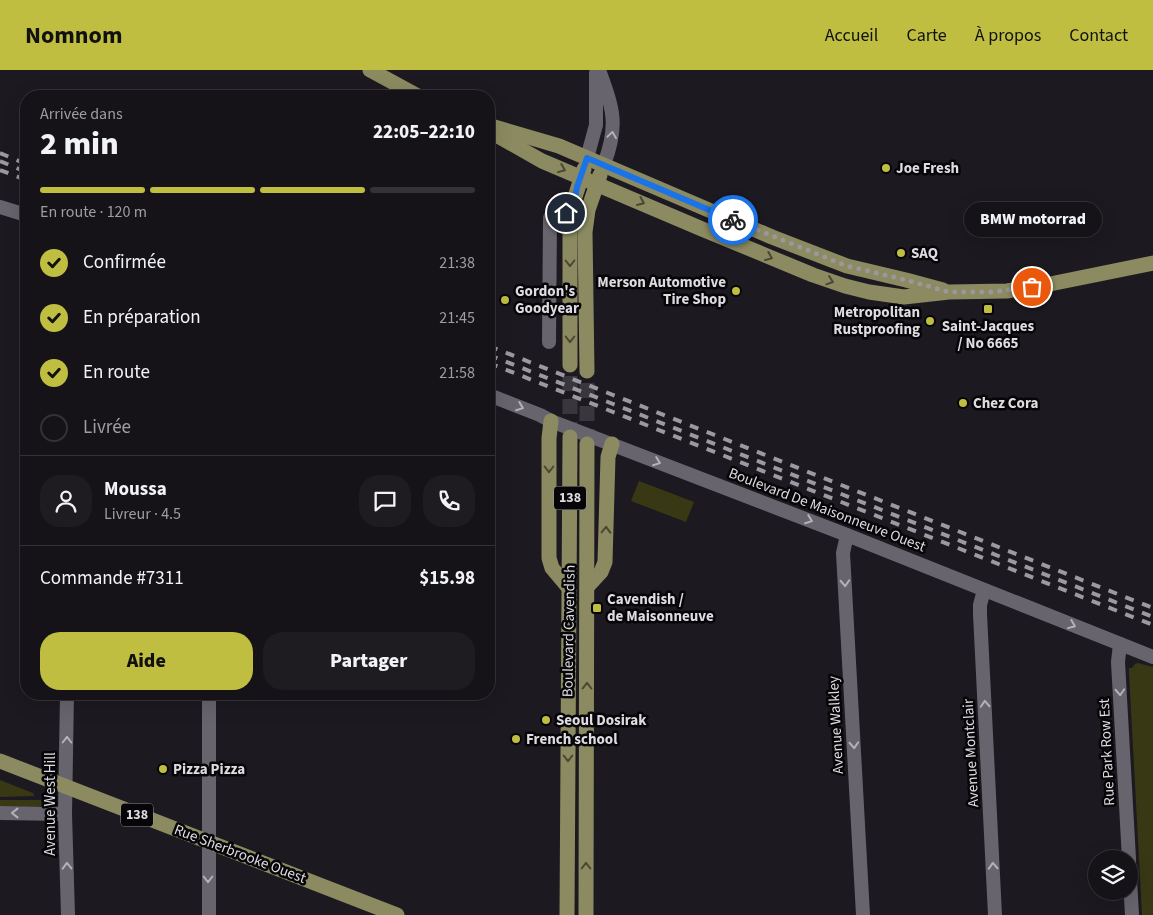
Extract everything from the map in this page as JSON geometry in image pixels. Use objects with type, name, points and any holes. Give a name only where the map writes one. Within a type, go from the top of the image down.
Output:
[{"type":"main road","points":[[370,70],[407,90]]},
{"type":"main road","points":[[495,127],[547,142],[604,164],[821,257],[847,266],[949,292]]},
{"type":"main road","points":[[495,135],[542,161],[813,275],[869,292],[904,297],[949,292],[1007,291],[1153,263]]},
{"type":"main road","points":[[570,365],[570,240],[572,214],[575,197],[587,158]]},
{"type":"main road","points":[[587,371],[585,232],[588,210],[604,164]]},
{"type":"main road","points":[[551,420],[549,438],[549,558],[552,568],[568,587]]},
{"type":"main road","name":"Boulevard Cavendish","points":[[567,915],[570,437]]},
{"type":"main road","points":[[588,586],[601,572],[605,562],[608,457],[599,443]]},
{"type":"main road","name":"Boulevard Cavendish","points":[[586,915],[588,586],[586,558],[599,443]]},
{"type":"main road","name":"Rue Sherbrooke Ouest","points":[[0,761],[397,915]]},
{"type":"street","points":[[587,158],[596,125],[598,70]]},
{"type":"street","points":[[598,70],[611,104],[613,116],[611,141],[604,164]]},
{"type":"street","points":[[0,207],[20,213]]},
{"type":"street","points":[[549,342],[550,218],[552,214],[556,213],[572,214]]},
{"type":"street","name":"Boulevard De Maisonneuve Ouest","points":[[495,396],[599,443],[847,535],[1153,657]]},
{"type":"street","name":"Avenue Walkley","points":[[847,535],[843,553],[863,915]]},
{"type":"street","name":"Avenue Montclair","points":[[984,590],[980,604],[980,614],[995,915]]},
{"type":"street","name":"Rue Park Row Est","points":[[1120,644],[1118,662],[1128,850]]},
{"type":"street","name":"Avenue West Hill","points":[[67,700],[65,814],[68,915]]},
{"type":"street","points":[[208,700],[209,915]]},
{"type":"street","points":[[0,813],[65,814]]},
{"type":"street","name":"Rue Park Row Est","points":[[1131,900],[1132,915]]},
{"type":"shaded area","points":[[639,481],[694,502],[686,522],[631,501]]},
{"type":"shaded area","points":[[1138,663],[1153,667],[1153,915],[1142,915],[1129,672],[1129,668]]},
{"type":"shaded area","points":[[0,780],[33,793],[34,796],[0,797]]},
{"type":"shaded area","points":[[0,800],[41,800],[42,806],[0,806]]},
{"type":"tunnel","points":[[570,365],[570,437]]},
{"type":"tunnel","points":[[587,371],[587,444]]},
{"type":"railway","points":[[0,153],[20,161]]},
{"type":"railway","points":[[0,161],[20,169]]},
{"type":"railway","points":[[0,170],[20,178]]},
{"type":"railway","points":[[495,348],[1153,608]]},
{"type":"railway","points":[[495,357],[1153,617]]},
{"type":"railway","points":[[495,365],[1153,625]]},
{"type":"way so far","points":[[733,220],[847,266],[949,292],[991,292],[1032,287]]},
{"type":"place","name":"Joe Fresh","points":[[886,168]]},
{"type":"place","name":"SAQ","points":[[901,253]]},
{"type":"place","name":"BMW motorrad","points":[[1032,287]]},
{"type":"place","name":"Merson Automotive Tire Shop","points":[[736,291]]},
{"type":"place","name":"Gordon's Goodyear","points":[[505,300]]},
{"type":"place","name":"Saint-Jacques / No 6665","points":[[988,309]]},
{"type":"place","name":"Metropolitan Rustproofing","points":[[930,321]]},
{"type":"place","name":"Chez Cora","points":[[963,403]]},
{"type":"place","name":"Cavendish / de Maisonneuve","points":[[597,608]]},
{"type":"place","name":"Seoul Dosirak","points":[[546,720]]},
{"type":"place","name":"French school","points":[[516,739]]},
{"type":"place","name":"Pizza Pizza","points":[[163,769]]},
{"type":"route","points":[[566,213],[572,214],[577,187],[587,158],[733,220]]}]
